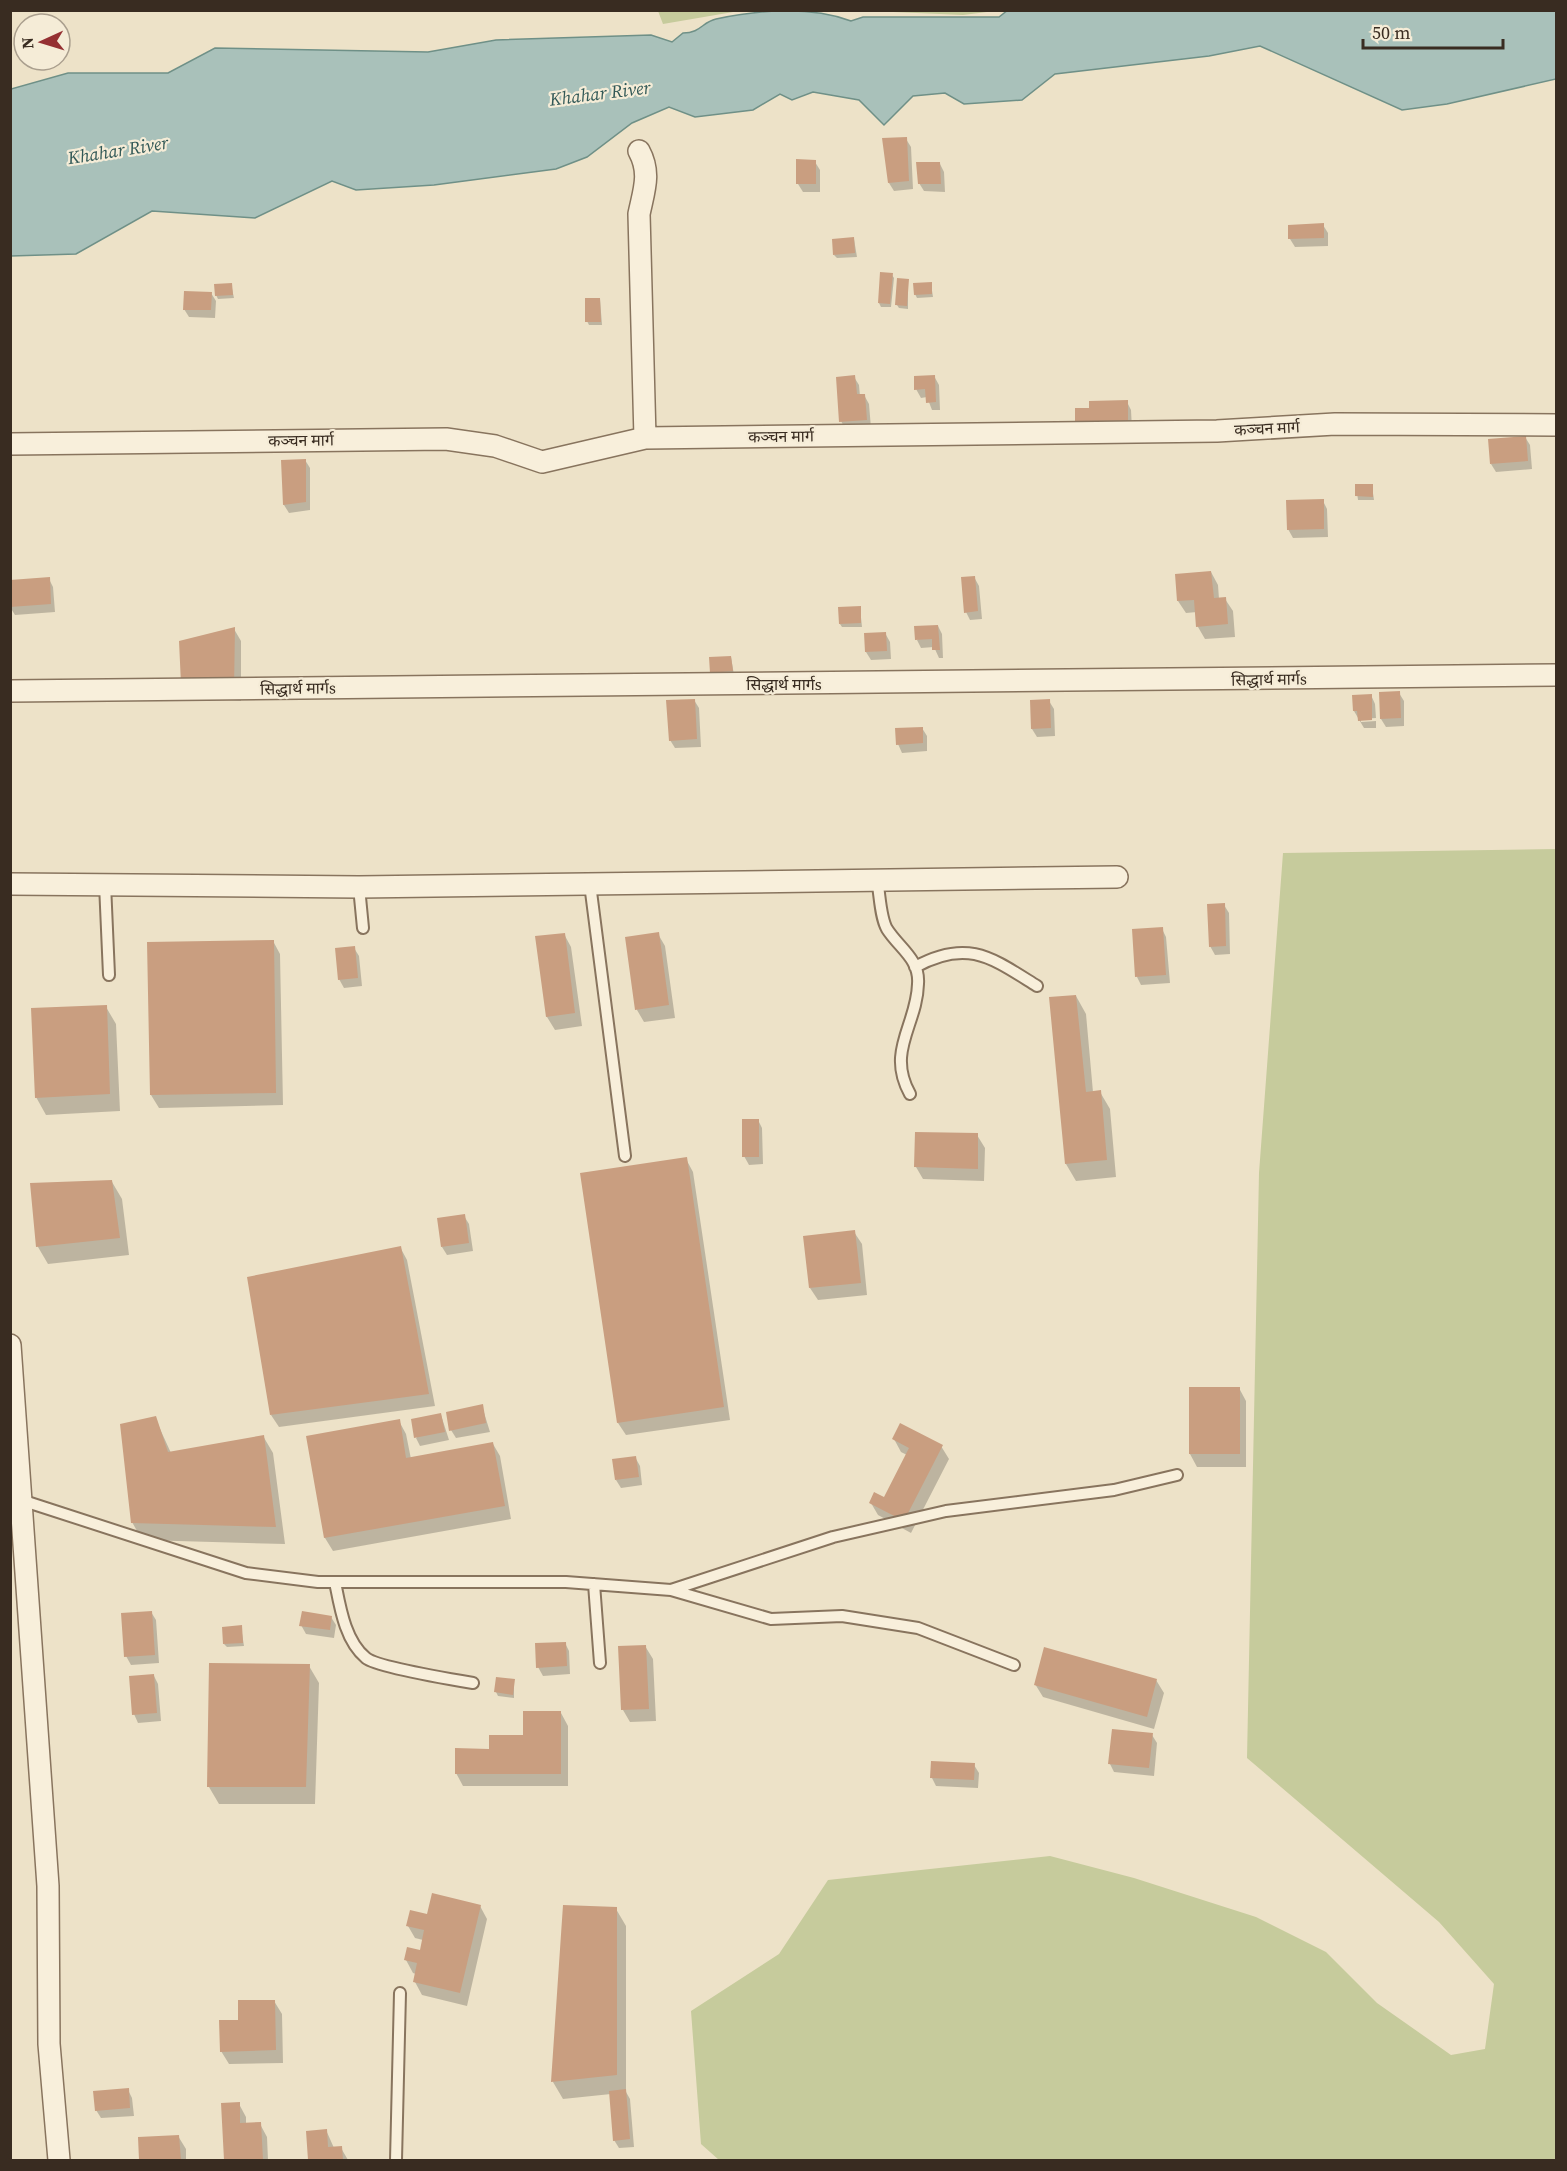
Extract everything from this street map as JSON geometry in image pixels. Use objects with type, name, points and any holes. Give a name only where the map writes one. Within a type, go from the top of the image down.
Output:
[{"type":"street","points":[[639,151],[645,162],[647,187],[639,214],[645,438]]},
{"type":"street","name":"कञ्चन मार्ग","points":[[10,444],[446,439],[495,446],[542,462],[645,438],[1217,430],[1335,424],[1557,425]]},
{"type":"street","name":"सिद्धार्थ मार्गs","points":[[10,691],[1557,675]]},
{"type":"street","points":[[10,884],[359,887],[1117,877]]},
{"type":"street","points":[[10,1345],[16,1500],[48,1886],[49,2044],[59,2160]]},
{"type":"lane","points":[[877,880],[886,928],[914,962],[919,983],[902,1046],[900,1076],[910,1094]]},
{"type":"lane","points":[[590,884],[626,1156]]},
{"type":"lane","points":[[105,885],[109,975]]},
{"type":"lane","points":[[359,887],[363,928]]},
{"type":"lane","points":[[915,968],[938,957],[976,952],[998,961],[1037,986]]},
{"type":"lane","points":[[671,1590],[833,1537],[935,1513],[1114,1490],[1177,1475]]},
{"type":"lane","points":[[16,1500],[246,1573],[334,1582],[566,1582],[671,1590],[771,1619],[842,1616],[918,1628],[1014,1665]]},
{"type":"lane","points":[[334,1582],[351,1639],[366,1659],[433,1677],[473,1683]]},
{"type":"lane","points":[[594,1584],[600,1663]]},
{"type":"lane","points":[[396,2160],[399,1993]]},
{"type":"green space","points":[[658,10],[739,11],[663,24]]},
{"type":"green space","points":[[870,11],[995,11],[963,15]]},
{"type":"green space","points":[[1556,849],[1556,2160],[719,2160],[701,2144],[691,2011],[779,1954],[828,1880],[1050,1856],[1134,1878],[1256,1917],[1326,1952],[1377,2003],[1451,2055],[1485,2049],[1494,1984],[1439,1922],[1247,1758],[1259,1173],[1283,853]]},
{"type":"water","name":"Khahar River","points":[[1008,10],[1556,11],[1556,79],[1447,104],[1402,110],[1260,46],[1209,56],[1055,74],[1022,100],[964,104],[945,93],[913,96],[884,125],[859,100],[813,92],[792,100],[780,94],[753,110],[695,117],[669,107],[632,123],[587,157],[556,169],[434,185],[356,190],[332,181],[255,218],[152,211],[76,254],[11,256],[11,89],[68,73],[168,73],[215,48],[428,52],[496,40],[651,35],[672,42],[683,33],[694,31],[711,20],[767,12],[802,11],[851,21],[863,17],[999,17]]},
{"type":"building","points":[[907,137],[909,181],[888,183],[882,138]]},
{"type":"building","points":[[796,159],[816,160],[816,184],[796,184]]},
{"type":"building","points":[[916,162],[940,162],[941,184],[918,184]]},
{"type":"building","points":[[1324,223],[1324,238],[1288,239],[1288,225]]},
{"type":"building","points":[[854,237],[855,253],[833,255],[832,239]]},
{"type":"building","points":[[880,272],[893,273],[890,304],[878,303]]},
{"type":"building","points":[[897,278],[909,279],[907,306],[895,305]]},
{"type":"building","points":[[932,282],[932,294],[914,295],[913,283]]},
{"type":"building","points":[[232,283],[233,295],[215,296],[214,284]]},
{"type":"building","points":[[184,291],[212,292],[211,310],[183,310]]},
{"type":"building","points":[[585,298],[600,298],[601,322],[585,322]]},
{"type":"building","points":[[855,375],[857,394],[865,394],[867,420],[839,422],[836,377]]},
{"type":"building","points":[[935,375],[936,402],[926,403],[925,389],[914,390],[914,376]]},
{"type":"building","points":[[1128,400],[1128,421],[1075,422],[1075,408],[1089,408],[1089,401]]},
{"type":"building","points":[[1526,436],[1528,461],[1490,464],[1488,439]]},
{"type":"building","points":[[306,459],[306,502],[283,505],[281,460]]},
{"type":"building","points":[[1355,484],[1373,484],[1373,497],[1355,496]]},
{"type":"building","points":[[1324,499],[1324,529],[1287,530],[1286,500]]},
{"type":"building","points":[[1211,571],[1214,598],[1226,597],[1228,624],[1196,627],[1194,600],[1177,601],[1175,574]]},
{"type":"building","points":[[975,576],[978,611],[964,613],[961,577]]},
{"type":"building","points":[[50,577],[51,604],[10,607],[10,580]]},
{"type":"building","points":[[861,606],[861,623],[839,624],[838,607]]},
{"type":"building","points":[[938,625],[940,650],[932,650],[932,639],[915,640],[914,626]]},
{"type":"building","points":[[235,627],[234,689],[181,684],[179,641]]},
{"type":"building","points":[[886,632],[887,651],[865,652],[864,633]]},
{"type":"building","points":[[731,656],[733,671],[710,673],[709,657]]},
{"type":"building","points":[[1400,691],[1401,718],[1380,719],[1379,692]]},
{"type":"building","points":[[1372,694],[1372,720],[1358,721],[1357,711],[1353,711],[1352,695]]},
{"type":"building","points":[[695,699],[697,739],[669,741],[666,700]]},
{"type":"building","points":[[1050,699],[1051,728],[1031,729],[1030,700]]},
{"type":"building","points":[[923,727],[923,743],[896,745],[895,728]]},
{"type":"building","points":[[1225,903],[1226,946],[1209,947],[1207,904]]},
{"type":"building","points":[[1163,927],[1166,975],[1135,977],[1132,929]]},
{"type":"building","points":[[659,932],[669,1005],[635,1010],[625,937]]},
{"type":"building","points":[[565,933],[575,1013],[546,1017],[535,936]]},
{"type":"building","points":[[274,940],[276,1093],[150,1095],[147,942]]},
{"type":"building","points":[[355,946],[358,978],[338,980],[335,948]]},
{"type":"building","points":[[1076,995],[1086,1092],[1101,1090],[1107,1160],[1065,1164],[1049,997]]},
{"type":"building","points":[[107,1005],[110,1094],[35,1098],[31,1008]]},
{"type":"building","points":[[742,1119],[759,1119],[759,1157],[742,1157]]},
{"type":"building","points":[[915,1132],[978,1133],[978,1169],[914,1167]]},
{"type":"building","points":[[687,1157],[724,1407],[617,1423],[580,1173]]},
{"type":"building","points":[[112,1180],[120,1238],[36,1247],[30,1183]]},
{"type":"building","points":[[465,1214],[469,1243],[441,1247],[437,1218]]},
{"type":"building","points":[[855,1230],[861,1283],[809,1288],[803,1236]]},
{"type":"building","points":[[401,1246],[429,1394],[270,1415],[247,1277]]},
{"type":"building","points":[[1189,1387],[1240,1387],[1240,1454],[1189,1454]]},
{"type":"building","points":[[483,1404],[486,1423],[449,1431],[446,1412]]},
{"type":"building","points":[[441,1413],[445,1432],[414,1438],[411,1419]]},
{"type":"building","points":[[156,1416],[168,1452],[264,1435],[276,1527],[131,1523],[120,1424]]},
{"type":"building","points":[[400,1419],[406,1458],[493,1442],[505,1506],[324,1538],[306,1436]]},
{"type":"building","points":[[900,1423],[943,1445],[904,1521],[869,1503],[874,1492],[884,1497],[909,1448],[892,1439]]},
{"type":"building","points":[[636,1456],[639,1477],[615,1480],[612,1459]]},
{"type":"building","points":[[152,1611],[155,1655],[124,1657],[121,1613]]},
{"type":"building","points":[[302,1611],[332,1616],[330,1630],[299,1626]]},
{"type":"building","points":[[242,1625],[243,1643],[223,1644],[222,1627]]},
{"type":"building","points":[[566,1642],[567,1666],[536,1668],[535,1643]]},
{"type":"building","points":[[646,1645],[649,1709],[621,1710],[618,1646]]},
{"type":"building","points":[[1044,1647],[1157,1679],[1147,1717],[1034,1685]]},
{"type":"building","points":[[209,1663],[310,1664],[306,1787],[207,1787]]},
{"type":"building","points":[[154,1674],[157,1713],[132,1715],[129,1676]]},
{"type":"building","points":[[496,1677],[515,1679],[513,1695],[494,1692]]},
{"type":"building","points":[[523,1711],[561,1711],[561,1774],[455,1774],[455,1748],[489,1749],[489,1735],[523,1735]]},
{"type":"building","points":[[1112,1729],[1153,1733],[1149,1768],[1108,1764]]},
{"type":"building","points":[[931,1761],[975,1763],[974,1780],[930,1778]]},
{"type":"building","points":[[432,1893],[481,1905],[460,1993],[413,1982],[417,1963],[404,1960],[407,1947],[420,1950],[424,1930],[406,1926],[410,1910],[427,1914]]},
{"type":"building","points":[[563,1905],[617,1907],[617,2075],[551,2082]]},
{"type":"building","points":[[238,2000],[275,2000],[276,2050],[220,2052],[219,2020],[238,2020]]},
{"type":"building","points":[[129,2088],[130,2108],[95,2111],[93,2091]]},
{"type":"building","points":[[626,2089],[630,2139],[613,2141],[609,2091]]},
{"type":"building","points":[[240,2102],[240,2123],[261,2122],[263,2160],[224,2160],[221,2103]]},
{"type":"building","points":[[327,2129],[328,2147],[342,2146],[343,2160],[308,2160],[306,2131]]},
{"type":"building","points":[[179,2135],[181,2160],[139,2160],[138,2137]]}]
